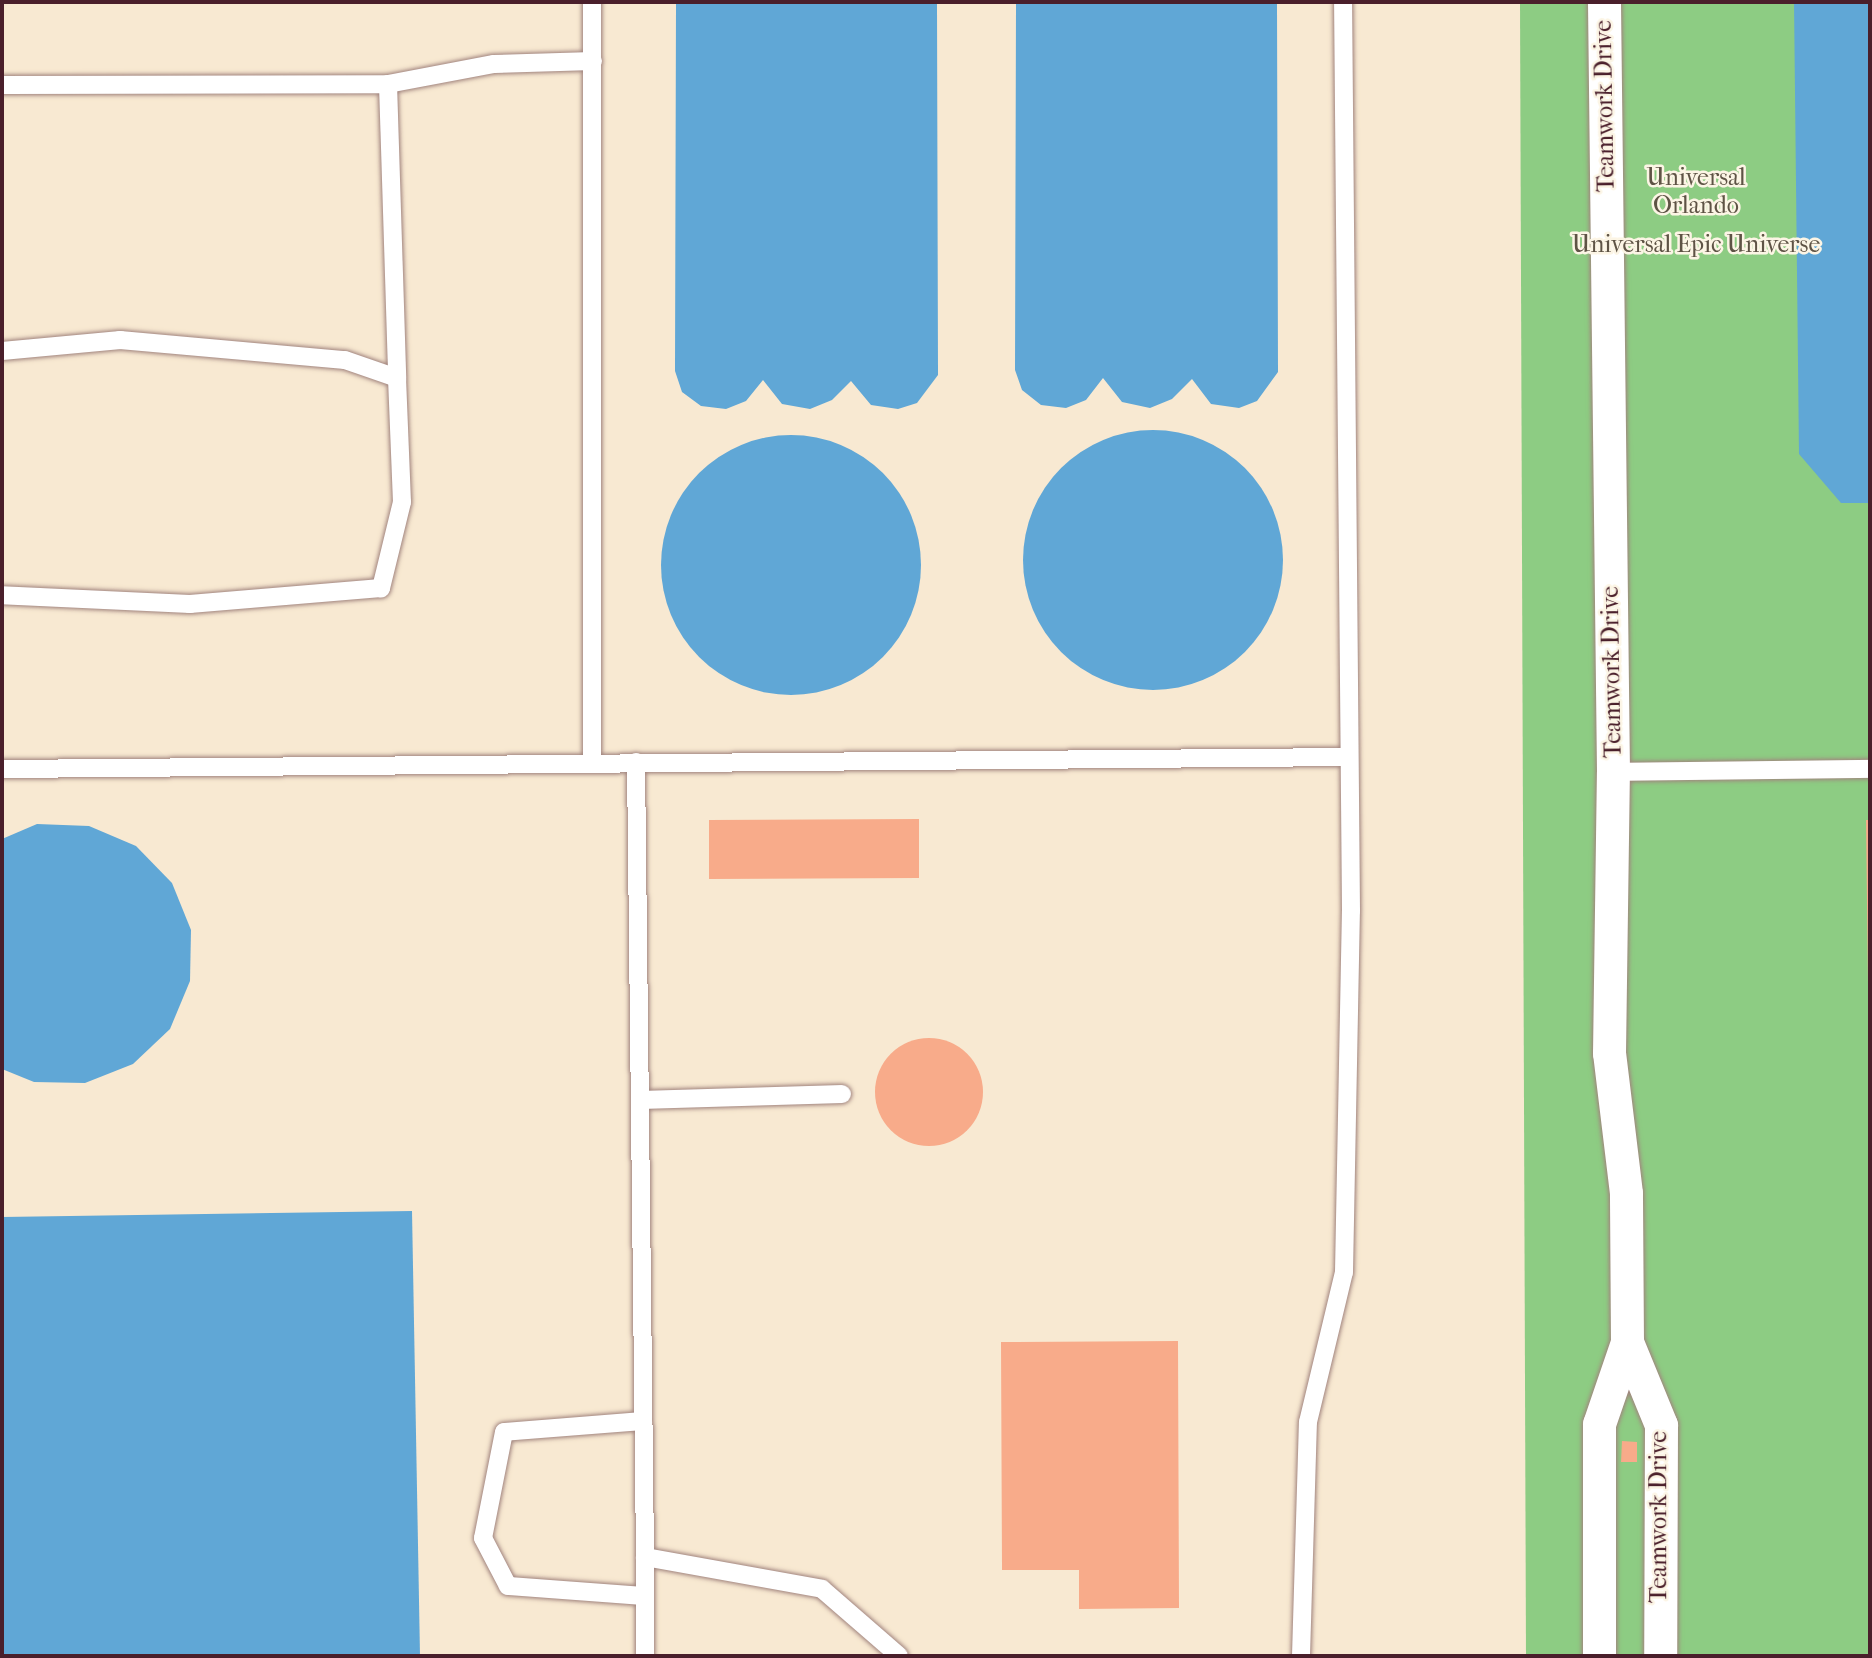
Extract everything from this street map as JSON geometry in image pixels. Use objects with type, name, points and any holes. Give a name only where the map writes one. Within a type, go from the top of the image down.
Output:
[{"type":"street","name":"Teamwork Drive","points":[[1599,1656],[1599,1424],[1627,1342],[1626,1193],[1609,1054],[1613,772],[1604,2]]},
{"type":"street","name":"Teamwork Drive","points":[[1627,1342],[1661,1425],[1660,1656]]},
{"type":"lane","points":[[592,762],[593,2]]},
{"type":"lane","points":[[1301,1656],[1308,1422],[1344,1272],[1349,757],[1343,2]]},
{"type":"lane","points":[[2,85],[388,84],[494,64],[593,61]]},
{"type":"lane","points":[[2,595],[190,604],[381,588],[402,502],[388,84]]},
{"type":"lane","points":[[2,351],[120,340],[345,360],[397,378]]},
{"type":"lane","points":[[2,769],[1349,757]]},
{"type":"lane","points":[[636,762],[645,1656]]},
{"type":"lane","points":[[1613,772],[1870,769]]},
{"type":"lane","points":[[641,1100],[842,1094]]},
{"type":"lane","points":[[643,1421],[504,1432],[483,1538],[508,1586],[645,1596]]},
{"type":"lane","points":[[645,1557],[821,1589],[899,1656]]},
{"type":"green space","name":"Universal Orlando","points":[[1520,2],[1870,2],[1870,1656],[1526,1656]]},
{"type":"water","points":[[676,2],[937,2],[938,375],[917,403],[898,409],[871,405],[851,381],[832,400],[810,409],[782,404],[763,380],[746,401],[726,409],[701,406],[682,392],[675,371]]},
{"type":"water","points":[[1016,2],[1277,2],[1278,372],[1257,401],[1239,408],[1211,404],[1192,379],[1172,399],[1150,408],[1122,402],[1103,378],[1086,400],[1066,408],[1041,405],[1022,390],[1015,370]]},
{"type":"water","points":[[1794,2],[1870,2],[1870,503],[1841,503],[1799,454]]},
{"type":"water","points":[[1153,430],[1203,440],[1225,452],[1245,468],[1261,488],[1273,510],[1283,560],[1273,610],[1261,632],[1245,652],[1225,668],[1203,680],[1153,690],[1103,680],[1081,668],[1061,652],[1045,632],[1033,610],[1023,560],[1033,510],[1045,488],[1061,468],[1081,452],[1103,440]]},
{"type":"water","points":[[791,435],[841,445],[863,457],[883,473],[899,493],[911,515],[921,565],[911,615],[899,637],[883,657],[863,673],[841,685],[791,695],[741,685],[719,673],[699,657],[683,637],[671,615],[661,565],[671,515],[683,493],[699,473],[719,457],[741,445]]},
{"type":"water","points":[[37,824],[89,826],[136,846],[172,883],[191,930],[190,981],[170,1029],[133,1064],[85,1083],[34,1082],[2,1069],[2,839]]},
{"type":"water","points":[[412,1211],[420,1656],[2,1656],[2,1217]]},
{"type":"building","points":[[919,819],[919,878],[709,879],[709,820]]},
{"type":"building","points":[[1866,820],[1870,820],[1870,984],[1868,984]]},
{"type":"building","points":[[929,1038],[950,1042],[967,1054],[979,1071],[983,1092],[979,1113],[967,1130],[950,1142],[929,1146],[908,1142],[891,1130],[879,1113],[875,1092],[879,1071],[891,1054],[908,1042]]},
{"type":"building","points":[[1178,1341],[1179,1608],[1079,1609],[1079,1570],[1002,1570],[1001,1342]]},
{"type":"building","points":[[1622,1441],[1637,1442],[1637,1462],[1621,1462]]},
{"type":"park label","name":"Universal Epic Universe","points":[[1696,245]]}]
